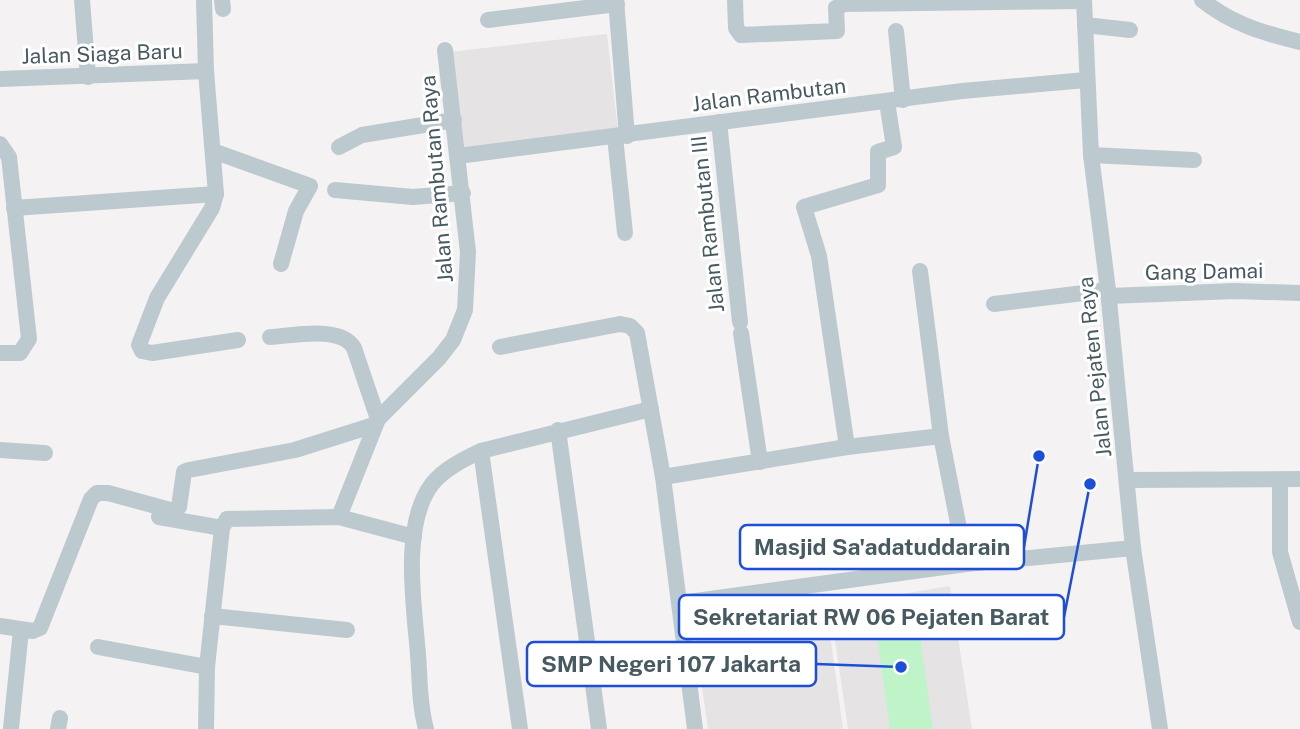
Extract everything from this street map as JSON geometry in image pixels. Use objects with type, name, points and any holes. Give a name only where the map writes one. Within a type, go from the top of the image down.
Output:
[{"type":"street","points":[[82,0],[88,77]]},
{"type":"street","points":[[204,0],[206,71],[216,194],[212,208],[158,298],[139,345],[142,351],[152,353],[238,340]]},
{"type":"street","points":[[734,0],[736,28],[741,35],[837,31],[839,5],[1084,1]]},
{"type":"street","points":[[1202,0],[1228,19],[1251,29],[1300,42]]},
{"type":"street","name":"Jalan Pejaten Raya","points":[[1084,1],[1091,155],[1109,293],[1133,548],[1160,729]]},
{"type":"street","points":[[488,20],[616,2],[625,233]]},
{"type":"street","points":[[1085,25],[1130,30]]},
{"type":"street","points":[[847,447],[819,256],[804,207],[878,185],[878,152],[894,147],[896,32]]},
{"type":"street","name":"Jalan Rambutan Raya","points":[[339,517],[376,422],[439,358],[460,326],[468,296],[463,193],[445,50]]},
{"type":"street","name":"Jalan Siaga Baru","points":[[0,79],[206,71]]},
{"type":"street","name":"Jalan Rambutan","points":[[458,156],[621,137],[719,122],[1086,80]]},
{"type":"street","name":"Jalan Rambutan III","points":[[719,122],[741,327],[760,461]]},
{"type":"street","points":[[364,144],[455,125]]},
{"type":"street","points":[[339,147],[362,135],[455,125]]},
{"type":"street","points":[[0,144],[9,157],[29,339],[20,353],[0,354]]},
{"type":"street","points":[[213,151],[310,186],[296,211],[281,264]]},
{"type":"street","points":[[1091,155],[1194,160]]},
{"type":"street","points":[[335,190],[413,197],[463,193]]},
{"type":"street","points":[[14,208],[216,194]]},
{"type":"street","points":[[920,271],[941,436],[966,564]]},
{"type":"street","name":"Gang Damai","points":[[994,304],[1109,293],[1300,293]]},
{"type":"street","points":[[500,347],[620,324],[629,326],[638,338],[663,477],[695,729]]},
{"type":"street","points":[[0,626],[33,631],[40,628],[91,499],[97,493],[108,492],[174,510],[179,507],[184,472],[295,450],[376,422],[354,348],[347,339],[330,335],[270,337]]},
{"type":"street","points":[[426,729],[412,596],[414,537],[421,507],[431,485],[461,461],[481,451],[651,409]]},
{"type":"street","points":[[558,430],[599,729]]},
{"type":"street","points":[[663,477],[847,447],[941,436]]},
{"type":"street","points":[[0,450],[45,453]]},
{"type":"street","points":[[481,451],[520,729]]},
{"type":"street","points":[[1127,480],[1300,479]]},
{"type":"street","points":[[1280,480],[1280,552],[1300,622]]},
{"type":"street","points":[[145,514],[222,528]]},
{"type":"street","points":[[206,729],[207,667],[212,616],[222,528],[227,519],[339,517],[414,537]]},
{"type":"street","points":[[681,603],[966,564],[1133,548]]},
{"type":"street","points":[[212,616],[347,630]]},
{"type":"street","points":[[11,728],[22,630]]},
{"type":"street","points":[[98,647],[207,667]]},
{"type":"shaded area","points":[[607,34],[618,130],[461,149],[450,52]]},
{"type":"shaded area","points":[[950,586],[972,729],[848,729],[830,606]]},
{"type":"shaded area","points":[[826,605],[843,729],[708,729],[693,623]]},
{"type":"green space","points":[[917,615],[933,729],[890,729],[875,621]]},
{"type":"place","name":"Masjid Sa'adatuddarain","points":[[1039,456]]},
{"type":"place","name":"Sekretariat RW 06 Pejaten Barat","points":[[1090,484]]},
{"type":"place","name":"SMP Negeri 107 Jakarta","points":[[901,667]]}]
